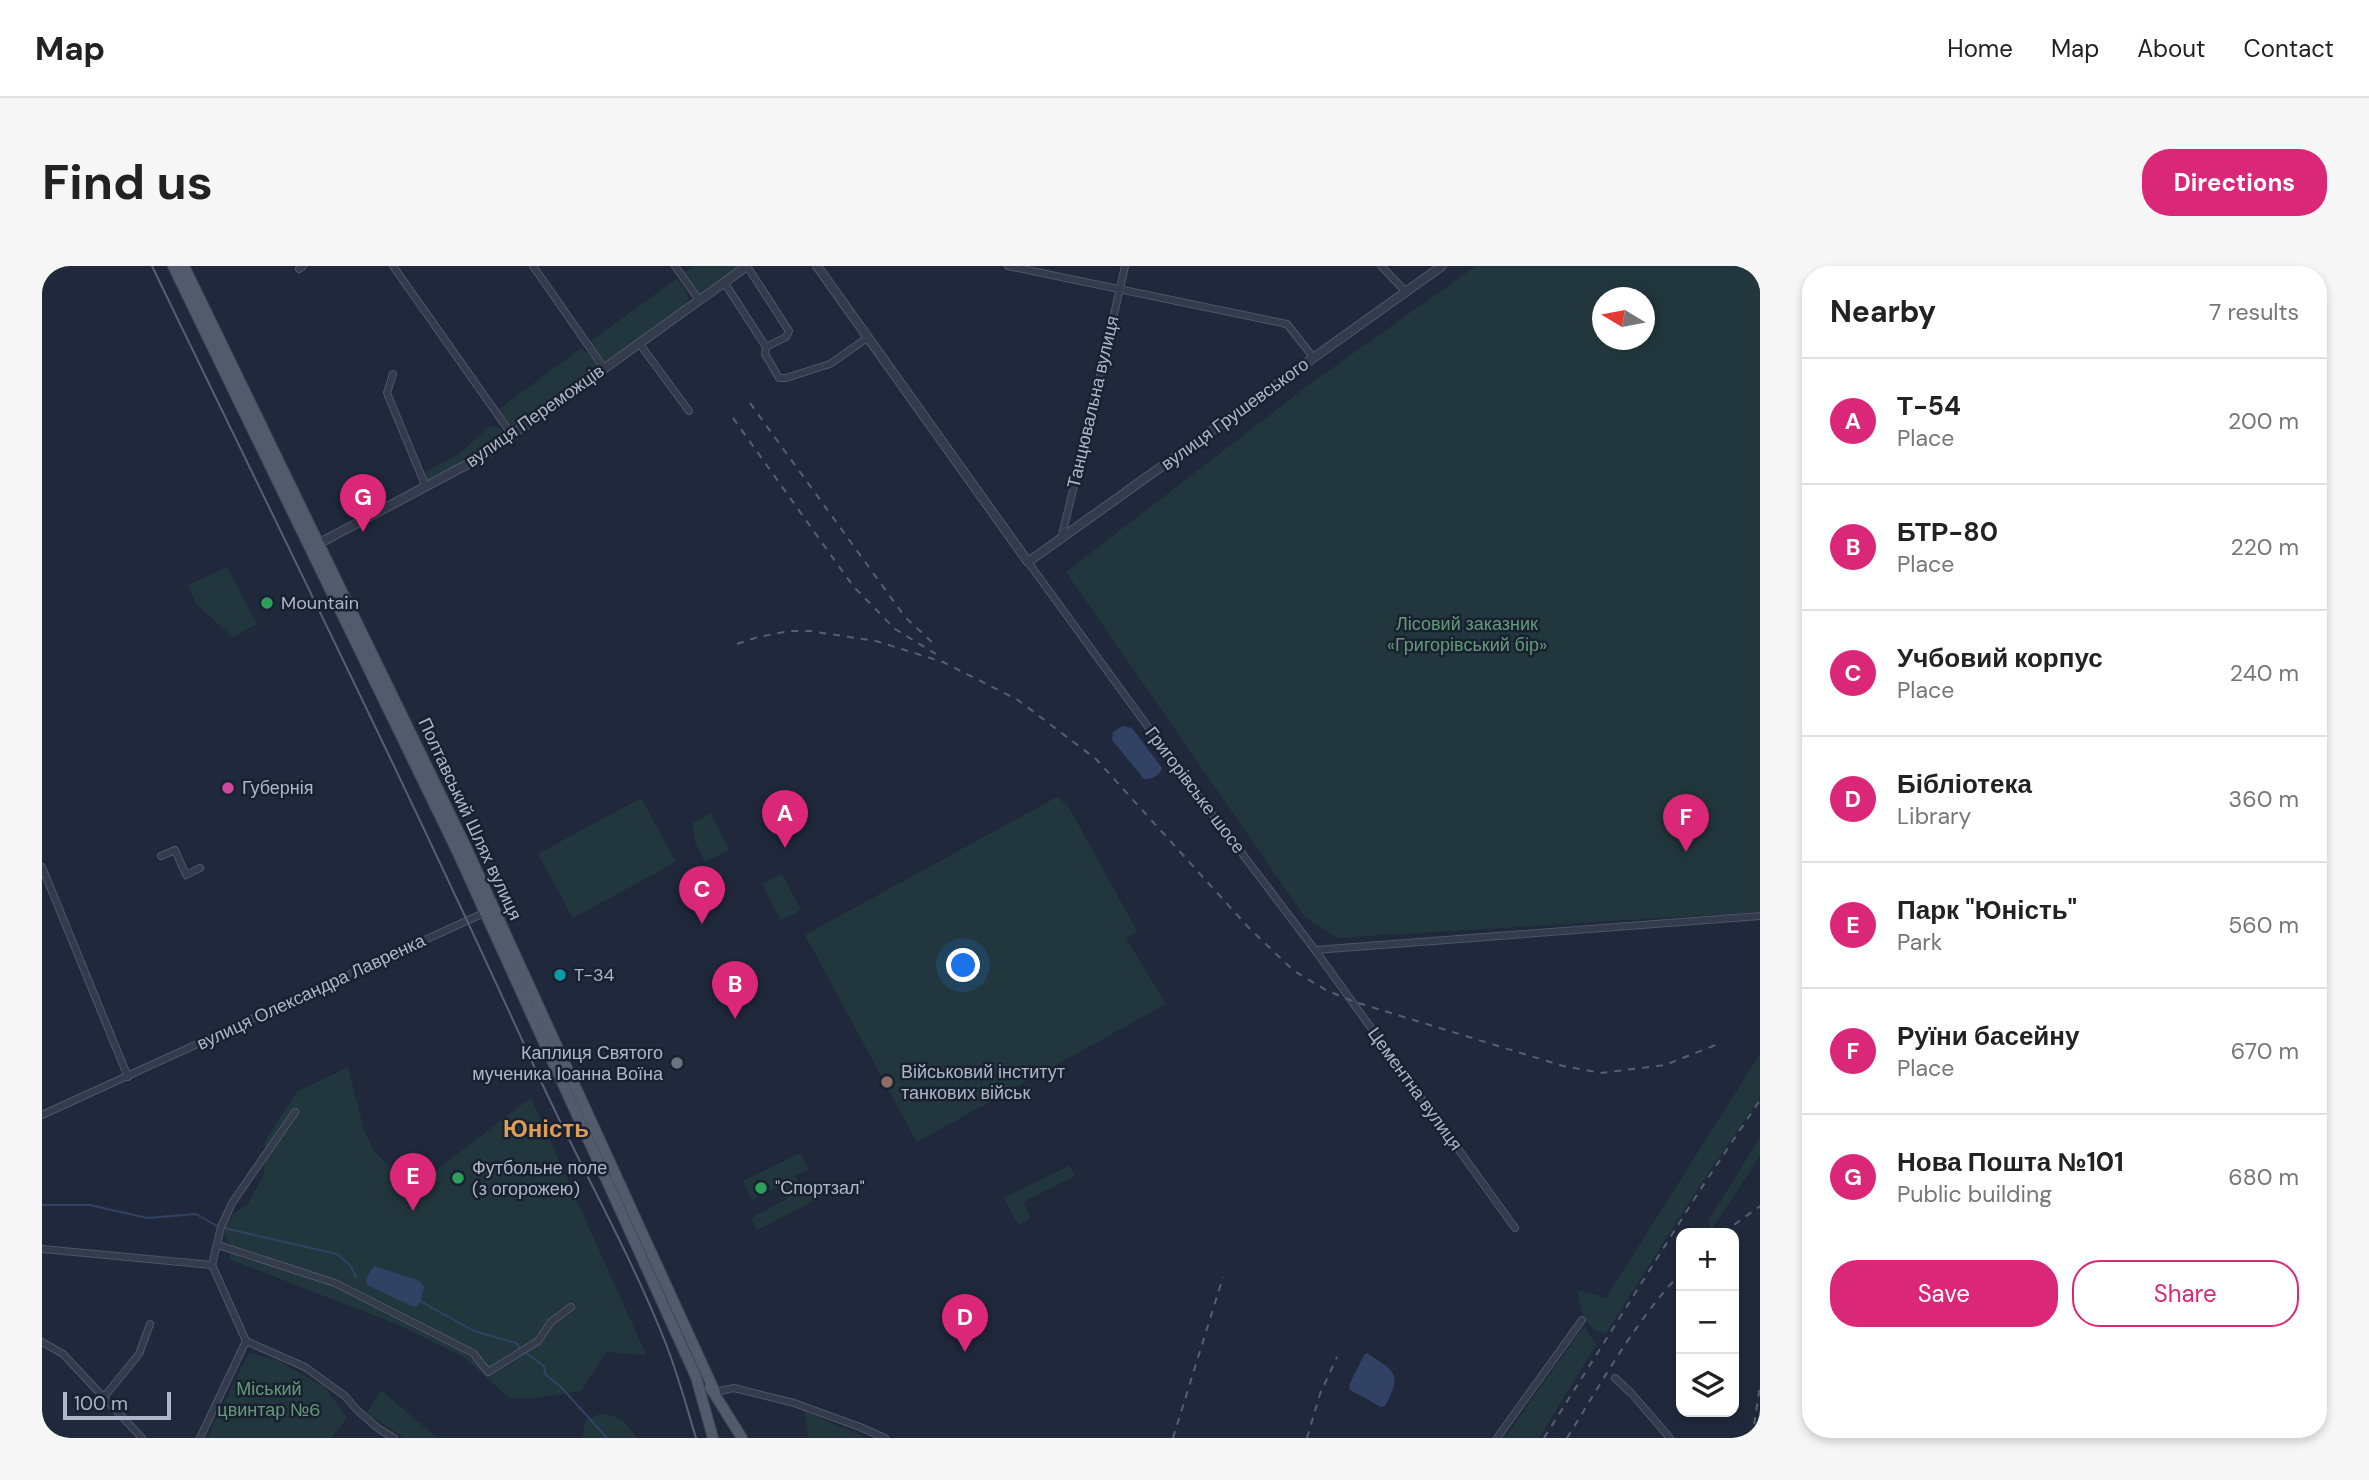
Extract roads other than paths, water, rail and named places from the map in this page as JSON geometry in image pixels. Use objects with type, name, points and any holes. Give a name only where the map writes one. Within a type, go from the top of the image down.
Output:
[{"type":"main road","name":"Полтавський Шлях вулиця","points":[[173,266],[315,546]]},
{"type":"main road","name":"Полтавський Шлях вулиця","points":[[184,266],[715,1392]]},
{"type":"main road","name":"Полтавський Шлях вулиця","points":[[489,911],[683,1347],[715,1392],[742,1438]]},
{"type":"main road","points":[[683,1347],[699,1385],[713,1438]]},
{"type":"street","points":[[393,266],[512,435]]},
{"type":"street","points":[[533,266],[604,368]]},
{"type":"street","points":[[675,266],[699,300]]},
{"type":"street","name":"вулиця Переможців","points":[[315,546],[481,457],[747,266]]},
{"type":"street","points":[[747,266],[789,331],[786,337],[766,347]]},
{"type":"street","name":"Григорівське шосе","points":[[817,266],[1191,786],[1315,950]]},
{"type":"street","points":[[1008,266],[1287,324],[1313,357]]},
{"type":"street","name":"Танцювальна вулиця","points":[[1061,538],[1125,266]]},
{"type":"street","points":[[1381,266],[1406,292]]},
{"type":"street","name":"вулиця Грушевського","points":[[1028,562],[1441,266]]},
{"type":"street","points":[[724,282],[766,347],[765,354],[777,376],[782,379],[830,364],[867,338]]},
{"type":"street","points":[[639,343],[689,411]]},
{"type":"street","points":[[393,374],[387,393],[426,487]]},
{"type":"street","points":[[161,856],[175,850],[186,875],[200,868]]},
{"type":"street","points":[[42,867],[128,1077]]},
{"type":"street","name":"вулиця Олександра Лавренка","points":[[42,1115],[489,911]]},
{"type":"street","points":[[1315,950],[1760,916]]},
{"type":"street","name":"Цементна вулиця","points":[[1315,950],[1515,1228]]},
{"type":"street","points":[[295,1112],[232,1203],[221,1225],[212,1265],[246,1341],[305,1367],[345,1396],[379,1430],[394,1438]]},
{"type":"street","points":[[218,1245],[335,1283],[473,1353],[488,1371],[538,1341],[551,1322],[571,1307]]},
{"type":"street","points":[[42,1249],[212,1265]]},
{"type":"street","points":[[1497,1438],[1582,1320]]},
{"type":"street","points":[[104,1397],[139,1354],[150,1324]]},
{"type":"street","points":[[200,1438],[246,1341]]},
{"type":"street","points":[[42,1342],[63,1354],[142,1438]]},
{"type":"street","points":[[1615,1378],[1670,1438]]},
{"type":"street","points":[[715,1392],[734,1388],[794,1403],[885,1438]]},
{"type":"water","points":[[1122,726],[1132,728],[1162,768],[1158,775],[1144,779],[1112,740],[1113,732]]},
{"type":"water","points":[[374,1266],[420,1281],[424,1287],[420,1303],[416,1307],[412,1306],[367,1285],[366,1279]]},
{"type":"water","points":[[1367,1353],[1393,1374],[1394,1386],[1385,1406],[1381,1407],[1350,1390],[1349,1385]]},
{"type":"waterway","points":[[42,1205],[90,1205],[147,1218],[196,1214],[217,1226]]},
{"type":"waterway","points":[[224,1228],[337,1254],[350,1265],[356,1277]]},
{"type":"waterway","points":[[420,1301],[474,1331],[516,1343],[521,1349]]},
{"type":"waterway","points":[[525,1352],[544,1366],[545,1374],[561,1387],[607,1438]]},
{"type":"tram line","points":[[152,266],[635,1272],[669,1351],[696,1438]]},
{"type":"railway","points":[[750,403],[905,617],[936,646]]},
{"type":"railway","points":[[733,418],[853,586],[895,629],[936,654]]},
{"type":"railway","points":[[737,644],[790,631],[810,631],[876,641],[943,662],[1018,700],[1096,759],[1249,928],[1294,971],[1326,990],[1352,1001],[1563,1066],[1601,1073],[1665,1065],[1718,1044]]},
{"type":"railway","points":[[1544,1438],[1760,1100]]},
{"type":"railway","points":[[1730,1228],[1760,1206]]},
{"type":"railway","points":[[1173,1438],[1223,1277]]},
{"type":"railway","points":[[1567,1438],[1634,1332],[1676,1279]]},
{"type":"railway","points":[[1307,1438],[1320,1394],[1337,1357]]},
{"type":"railway","points":[[1752,1438],[1760,1386]]},
{"type":"place","name":"Нова Пошта №101","points":[[363,532]]},
{"type":"place","name":"Mountain","points":[[267,603]]},
{"type":"place","name":"Губернія","points":[[228,788]]},
{"type":"place","name":"Т-54","points":[[785,848]]},
{"type":"place","name":"Руїни басейну","points":[[1686,852]]},
{"type":"place","name":"Учбовий корпус","points":[[702,924]]},
{"type":"place","name":"T-34","points":[[560,975]]},
{"type":"place","name":"БТР-80","points":[[735,1019]]},
{"type":"place","name":"Каплиця Святого мученика Іоанна Воїна","points":[[677,1063]]},
{"type":"place","name":"Військовий інститут танкових військ","points":[[887,1082]]},
{"type":"place","name":"Футбольне поле (з огорожею)","points":[[458,1178]]},
{"type":"place","name":"\"Спортзал\"","points":[[761,1188]]},
{"type":"place","name":"Парк \"Юність\"","points":[[413,1211]]},
{"type":"place","name":"Бібліотека","points":[[965,1352]]},
{"type":"district","name":"Юність","points":[[546,1129]]},
{"type":"park label","name":"Лісовий заказник «Григорівський бір»","points":[[1467,634]]},
{"type":"park label","name":"Міський цвинтар №6","points":[[269,1399]]}]
